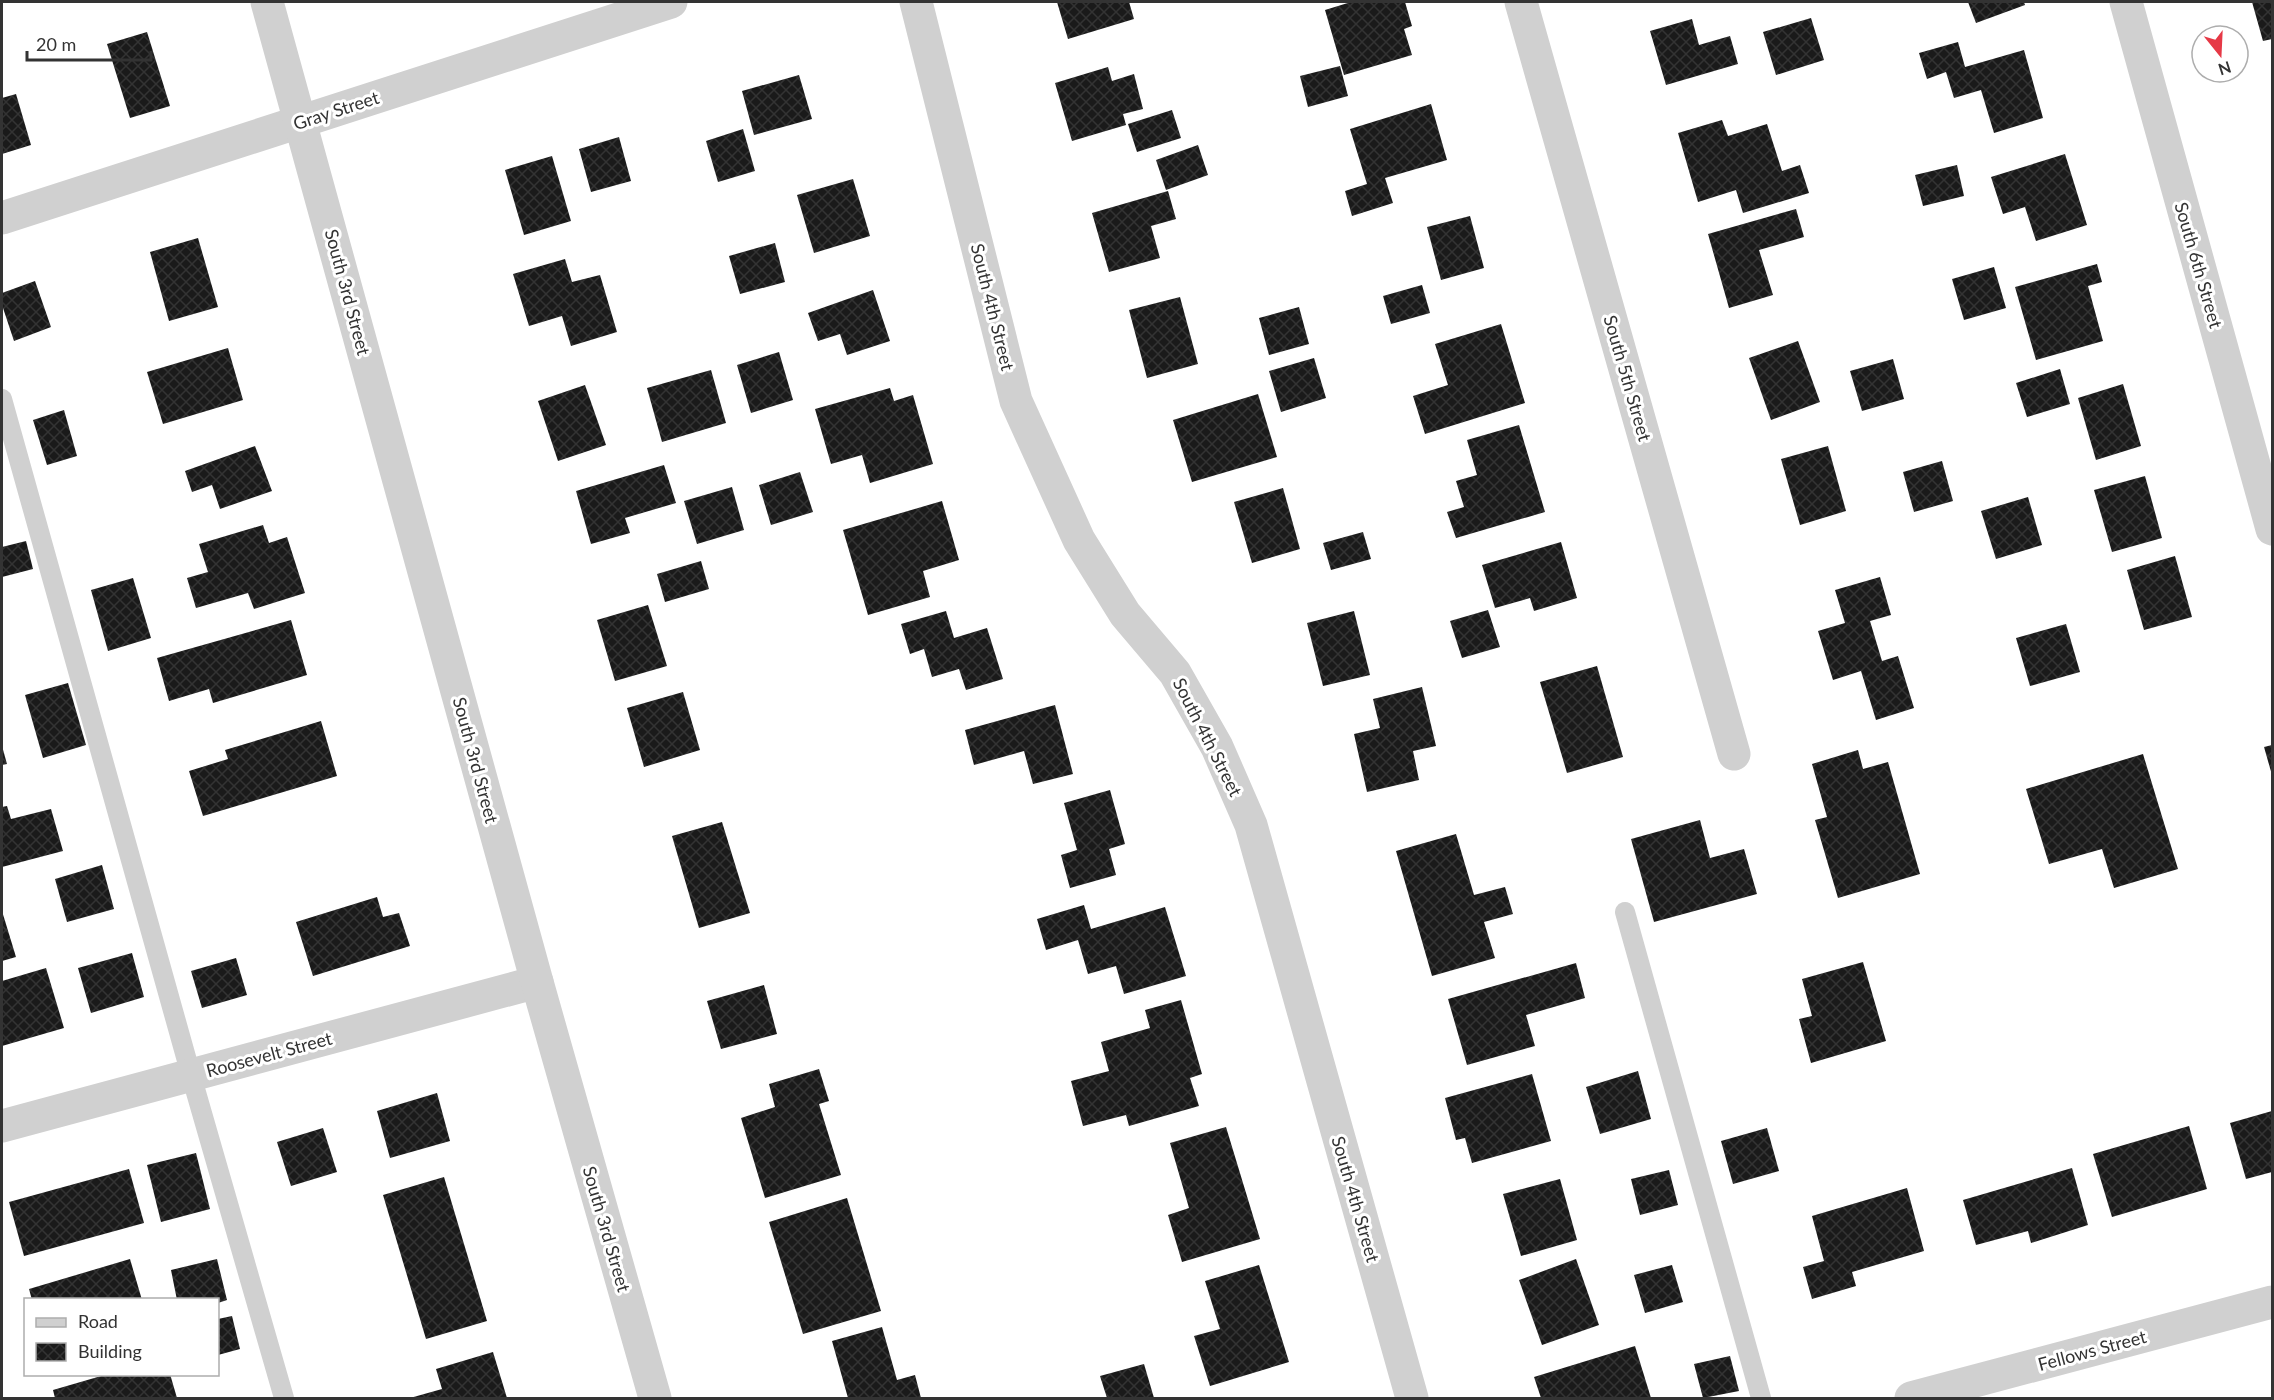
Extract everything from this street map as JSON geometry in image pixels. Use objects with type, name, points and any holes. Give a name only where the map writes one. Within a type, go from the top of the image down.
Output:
[{"type":"street","name":"South 3rd Street","points":[[267,2],[302,121],[537,982],[654,1398]]},
{"type":"street","name":"Gray Street","points":[[2,218],[671,2]]},
{"type":"street","name":"South 4th Street","points":[[916,2],[1016,401],[1080,540],[1125,614],[1175,673],[1217,747],[1251,825],[1412,1398]]},
{"type":"street","name":"South 5th Street","points":[[1521,2],[1734,754]]},
{"type":"street","name":"South 6th Street","points":[[2126,2],[2272,529]]},
{"type":"street","name":"Roosevelt Street","points":[[2,1126],[537,982]]},
{"type":"street","name":"Fellows Street","points":[[1911,1398],[2272,1302]]},
{"type":"lane","points":[[2,399],[284,1398]]},
{"type":"lane","points":[[1626,912],[1761,1398]]},
{"type":"building","points":[[1057,2],[1129,2],[1134,19],[1068,39]]},
{"type":"building","points":[[1351,2],[1405,2],[1412,26],[1404,29],[1412,55],[1344,75],[1325,10]]},
{"type":"building","points":[[1968,2],[2024,2],[2025,5],[1976,23]]},
{"type":"building","points":[[2252,2],[2272,2],[2272,39],[2263,41]]},
{"type":"building","points":[[1811,18],[1824,60],[1776,75],[1763,32]]},
{"type":"building","points":[[1692,19],[1699,45],[1730,36],[1738,64],[1666,85],[1650,31]]},
{"type":"building","points":[[147,32],[170,106],[130,118],[107,44]]},
{"type":"building","points":[[1958,42],[1965,67],[2024,50],[2043,118],[1994,133],[1981,90],[1954,98],[1946,72],[1927,79],[1919,53]]},
{"type":"building","points":[[1340,66],[1348,96],[1308,107],[1300,76]]},
{"type":"building","points":[[1108,67],[1112,81],[1134,74],[1143,109],[1123,114],[1126,125],[1072,141],[1055,83]]},
{"type":"building","points":[[799,75],[812,119],[754,135],[742,91]]},
{"type":"building","points":[[16,94],[31,145],[2,154],[2,98]]},
{"type":"building","points":[[1431,104],[1447,160],[1385,178],[1393,203],[1352,216],[1345,191],[1367,184],[1350,129]]},
{"type":"building","points":[[1172,110],[1181,138],[1137,152],[1128,124]]},
{"type":"building","points":[[1722,120],[1728,136],[1767,124],[1782,171],[1800,165],[1809,193],[1743,213],[1736,190],[1698,202],[1678,133]]},
{"type":"building","points":[[743,129],[755,171],[718,182],[706,141]]},
{"type":"building","points":[[619,137],[631,181],[591,192],[579,149]]},
{"type":"building","points":[[1198,145],[1208,175],[1166,190],[1156,160]]},
{"type":"building","points":[[2065,154],[2087,225],[2036,241],[2025,207],[2003,214],[1991,177]]},
{"type":"building","points":[[552,156],[571,221],[524,235],[505,170]]},
{"type":"building","points":[[1957,165],[1964,196],[1923,206],[1915,175]]},
{"type":"building","points":[[853,179],[870,236],[814,253],[797,195]]},
{"type":"building","points":[[1168,191],[1176,219],[1151,226],[1160,258],[1109,272],[1092,213]]},
{"type":"building","points":[[1796,209],[1804,237],[1759,250],[1773,295],[1729,308],[1708,234]]},
{"type":"building","points":[[1470,216],[1484,268],[1441,280],[1427,227]]},
{"type":"building","points":[[198,238],[218,307],[169,321],[150,252]]},
{"type":"building","points":[[775,243],[785,282],[740,294],[729,256]]},
{"type":"building","points":[[565,259],[572,282],[600,275],[617,332],[571,346],[562,316],[529,326],[513,274]]},
{"type":"building","points":[[2097,264],[2102,282],[2088,286],[2103,341],[2036,360],[2015,287]]},
{"type":"building","points":[[1994,267],[2006,308],[1964,320],[1952,279]]},
{"type":"building","points":[[35,281],[51,327],[14,341],[2,305],[2,293]]},
{"type":"building","points":[[1422,285],[1430,313],[1391,324],[1383,296]]},
{"type":"building","points":[[873,290],[890,341],[847,355],[840,334],[818,341],[808,313]]},
{"type":"building","points":[[1180,297],[1198,364],[1147,378],[1129,310]]},
{"type":"building","points":[[1299,307],[1309,344],[1269,355],[1259,318]]},
{"type":"building","points":[[1501,324],[1525,403],[1425,434],[1413,396],[1448,385],[1435,344]]},
{"type":"building","points":[[1798,341],[1820,402],[1771,420],[1749,358]]},
{"type":"building","points":[[228,348],[243,400],[163,424],[147,372]]},
{"type":"building","points":[[779,352],[793,400],[751,413],[737,365]]},
{"type":"building","points":[[1314,358],[1326,398],[1281,412],[1269,371]]},
{"type":"building","points":[[1893,359],[1904,399],[1862,411],[1850,371]]},
{"type":"building","points":[[2060,369],[2070,404],[2027,417],[2016,383]]},
{"type":"building","points":[[711,370],[726,423],[662,442],[647,388]]},
{"type":"building","points":[[2123,384],[2141,446],[2096,460],[2078,398]]},
{"type":"building","points":[[585,385],[606,445],[558,461],[538,401]]},
{"type":"building","points":[[890,388],[894,401],[913,395],[933,464],[870,483],[862,455],[831,464],[815,409]]},
{"type":"building","points":[[1258,394],[1277,457],[1192,482],[1173,420]]},
{"type":"building","points":[[64,410],[77,456],[47,465],[33,420]]},
{"type":"building","points":[[1519,425],[1545,512],[1456,538],[1447,512],[1464,507],[1456,481],[1477,475],[1467,440]]},
{"type":"building","points":[[255,446],[272,491],[220,509],[212,485],[192,492],[185,471]]},
{"type":"building","points":[[1828,446],[1846,511],[1800,525],[1781,459]]},
{"type":"building","points":[[1942,461],[1953,501],[1914,512],[1903,472]]},
{"type":"building","points":[[664,465],[676,503],[625,518],[630,533],[591,544],[576,491]]},
{"type":"building","points":[[800,472],[813,512],[771,525],[759,485]]},
{"type":"building","points":[[2145,476],[2162,538],[2112,552],[2094,490]]},
{"type":"building","points":[[732,487],[744,530],[697,544],[684,501]]},
{"type":"building","points":[[1283,488],[1300,549],[1252,563],[1234,502]]},
{"type":"building","points":[[2028,497],[2042,545],[1996,559],[1981,511]]},
{"type":"building","points":[[942,501],[959,560],[923,571],[930,597],[868,615],[843,530]]},
{"type":"building","points":[[263,525],[269,543],[287,537],[305,593],[254,609],[248,593],[196,608],[187,578],[208,572],[199,544]]},
{"type":"building","points":[[1363,532],[1371,559],[1331,570],[1323,543]]},
{"type":"building","points":[[26,541],[33,569],[2,577],[2,547]]},
{"type":"building","points":[[1561,542],[1577,598],[1534,611],[1530,598],[1495,608],[1482,565]]},
{"type":"building","points":[[2175,556],[2192,617],[2144,630],[2127,570]]},
{"type":"building","points":[[701,561],[709,589],[665,602],[657,574]]},
{"type":"building","points":[[1880,577],[1891,615],[1870,621],[1882,661],[1898,656],[1914,708],[1876,720],[1861,671],[1833,680],[1818,631],[1845,623],[1835,590]]},
{"type":"building","points":[[133,578],[151,638],[108,651],[91,590]]},
{"type":"building","points":[[648,605],[667,666],[615,681],[597,620]]},
{"type":"building","points":[[1488,610],[1500,647],[1462,658],[1450,621]]},
{"type":"building","points":[[946,611],[954,638],[987,628],[1003,679],[966,690],[959,669],[932,677],[924,649],[910,654],[901,624]]},
{"type":"building","points":[[1354,611],[1370,675],[1323,686],[1307,623]]},
{"type":"building","points":[[291,620],[307,675],[213,703],[209,689],[169,701],[157,658]]},
{"type":"building","points":[[2066,624],[2080,672],[2030,686],[2016,638]]},
{"type":"building","points":[[1597,666],[1623,757],[1567,773],[1540,682]]},
{"type":"building","points":[[68,683],[86,745],[43,758],[25,695]]},
{"type":"building","points":[[1422,687],[1436,746],[1413,751],[1419,780],[1367,792],[1354,734],[1380,728],[1373,699]]},
{"type":"building","points":[[683,692],[700,750],[644,767],[627,708]]},
{"type":"building","points":[[1055,705],[1073,774],[1033,784],[1024,751],[974,765],[965,730]]},
{"type":"building","points":[[321,721],[337,776],[203,816],[189,771],[228,759],[225,750]]},
{"type":"building","points":[[2272,745],[2272,775],[2264,747]]},
{"type":"building","points":[[2,746],[7,764],[2,765]]},
{"type":"building","points":[[1858,750],[1863,769],[1888,762],[1920,874],[1838,898],[1815,820],[1827,817],[1812,764]]},
{"type":"building","points":[[2143,754],[2178,869],[2114,888],[2102,849],[2049,864],[2026,789]]},
{"type":"building","points":[[1110,790],[1125,844],[1109,849],[1116,875],[1070,888],[1061,855],[1077,850],[1064,803]]},
{"type":"building","points":[[7,806],[11,819],[51,809],[63,851],[2,867],[2,807]]},
{"type":"building","points":[[1700,820],[1710,858],[1744,849],[1757,894],[1654,922],[1631,839]]},
{"type":"building","points":[[722,822],[750,913],[699,928],[672,836]]},
{"type":"building","points":[[1456,834],[1474,895],[1505,887],[1513,914],[1484,922],[1495,958],[1432,976],[1396,851]]},
{"type":"building","points":[[102,865],[114,909],[67,922],[55,879]]},
{"type":"building","points":[[377,897],[383,917],[399,913],[410,946],[313,976],[296,922]]},
{"type":"building","points":[[1084,905],[1091,929],[1165,907],[1186,976],[1124,994],[1116,966],[1088,974],[1078,940],[1046,950],[1037,919]]},
{"type":"building","points":[[2,911],[16,957],[2,961]]},
{"type":"building","points":[[132,953],[144,997],[91,1013],[78,968]]},
{"type":"building","points":[[236,958],[247,995],[202,1008],[191,971]]},
{"type":"building","points":[[1863,962],[1886,1041],[1811,1063],[1799,1019],[1812,1016],[1802,979]]},
{"type":"building","points":[[1576,963],[1585,998],[1526,1015],[1535,1046],[1467,1065],[1448,999]]},
{"type":"building","points":[[46,968],[64,1028],[2,1046],[2,981]]},
{"type":"building","points":[[764,985],[777,1034],[721,1049],[707,1001]]},
{"type":"building","points":[[1181,1000],[1202,1074],[1190,1078],[1199,1106],[1129,1126],[1126,1115],[1083,1126],[1071,1081],[1109,1071],[1101,1042],[1150,1028],[1145,1010]]},
{"type":"building","points":[[819,1069],[829,1101],[819,1104],[841,1175],[765,1198],[741,1118],[775,1107],[769,1084]]},
{"type":"building","points":[[1638,1071],[1651,1119],[1600,1134],[1586,1087]]},
{"type":"building","points":[[1532,1074],[1551,1141],[1472,1163],[1465,1138],[1456,1140],[1445,1098]]},
{"type":"building","points":[[437,1093],[450,1141],[390,1158],[377,1111]]},
{"type":"building","points":[[2272,1111],[2272,1172],[2246,1179],[2230,1123]]},
{"type":"building","points":[[2189,1126],[2207,1189],[2112,1217],[2093,1154]]},
{"type":"building","points":[[1226,1127],[1260,1239],[1182,1262],[1168,1215],[1189,1208],[1170,1143]]},
{"type":"building","points":[[323,1128],[337,1172],[291,1186],[277,1142]]},
{"type":"building","points":[[1767,1128],[1779,1171],[1733,1184],[1721,1141]]},
{"type":"building","points":[[196,1153],[210,1209],[161,1222],[147,1165]]},
{"type":"building","points":[[2072,1168],[2088,1225],[2031,1243],[2028,1231],[1976,1245],[1963,1200]]},
{"type":"building","points":[[129,1169],[144,1223],[24,1256],[9,1202]]},
{"type":"building","points":[[1669,1170],[1678,1205],[1640,1215],[1631,1179]]},
{"type":"building","points":[[444,1177],[487,1321],[426,1339],[383,1195]]},
{"type":"building","points":[[1560,1179],[1577,1240],[1521,1256],[1503,1194]]},
{"type":"building","points":[[1907,1188],[1924,1251],[1852,1272],[1856,1286],[1812,1299],[1803,1267],[1824,1261],[1812,1216]]},
{"type":"building","points":[[847,1198],[881,1311],[803,1334],[769,1222]]},
{"type":"building","points":[[130,1259],[141,1298],[31,1298],[29,1289]]},
{"type":"building","points":[[217,1259],[227,1300],[219,1303],[219,1298],[177,1298],[171,1270]]},
{"type":"building","points":[[1576,1259],[1599,1325],[1542,1345],[1519,1280]]},
{"type":"building","points":[[1259,1265],[1289,1362],[1210,1386],[1194,1336],[1220,1329],[1205,1281]]},
{"type":"building","points":[[1672,1265],[1683,1302],[1645,1313],[1634,1275]]},
{"type":"building","points":[[232,1316],[240,1349],[219,1355],[219,1319]]},
{"type":"building","points":[[882,1327],[897,1380],[915,1375],[921,1398],[848,1398],[832,1341]]},
{"type":"building","points":[[1635,1346],[1651,1398],[1541,1398],[1534,1377]]},
{"type":"building","points":[[493,1352],[507,1398],[410,1398],[442,1389],[436,1369]]},
{"type":"building","points":[[1730,1356],[1739,1391],[1703,1398],[1694,1364]]},
{"type":"building","points":[[1144,1364],[1154,1398],[1107,1398],[1100,1376]]},
{"type":"building","points":[[101,1376],[171,1376],[177,1398],[55,1398],[53,1390]]}]
